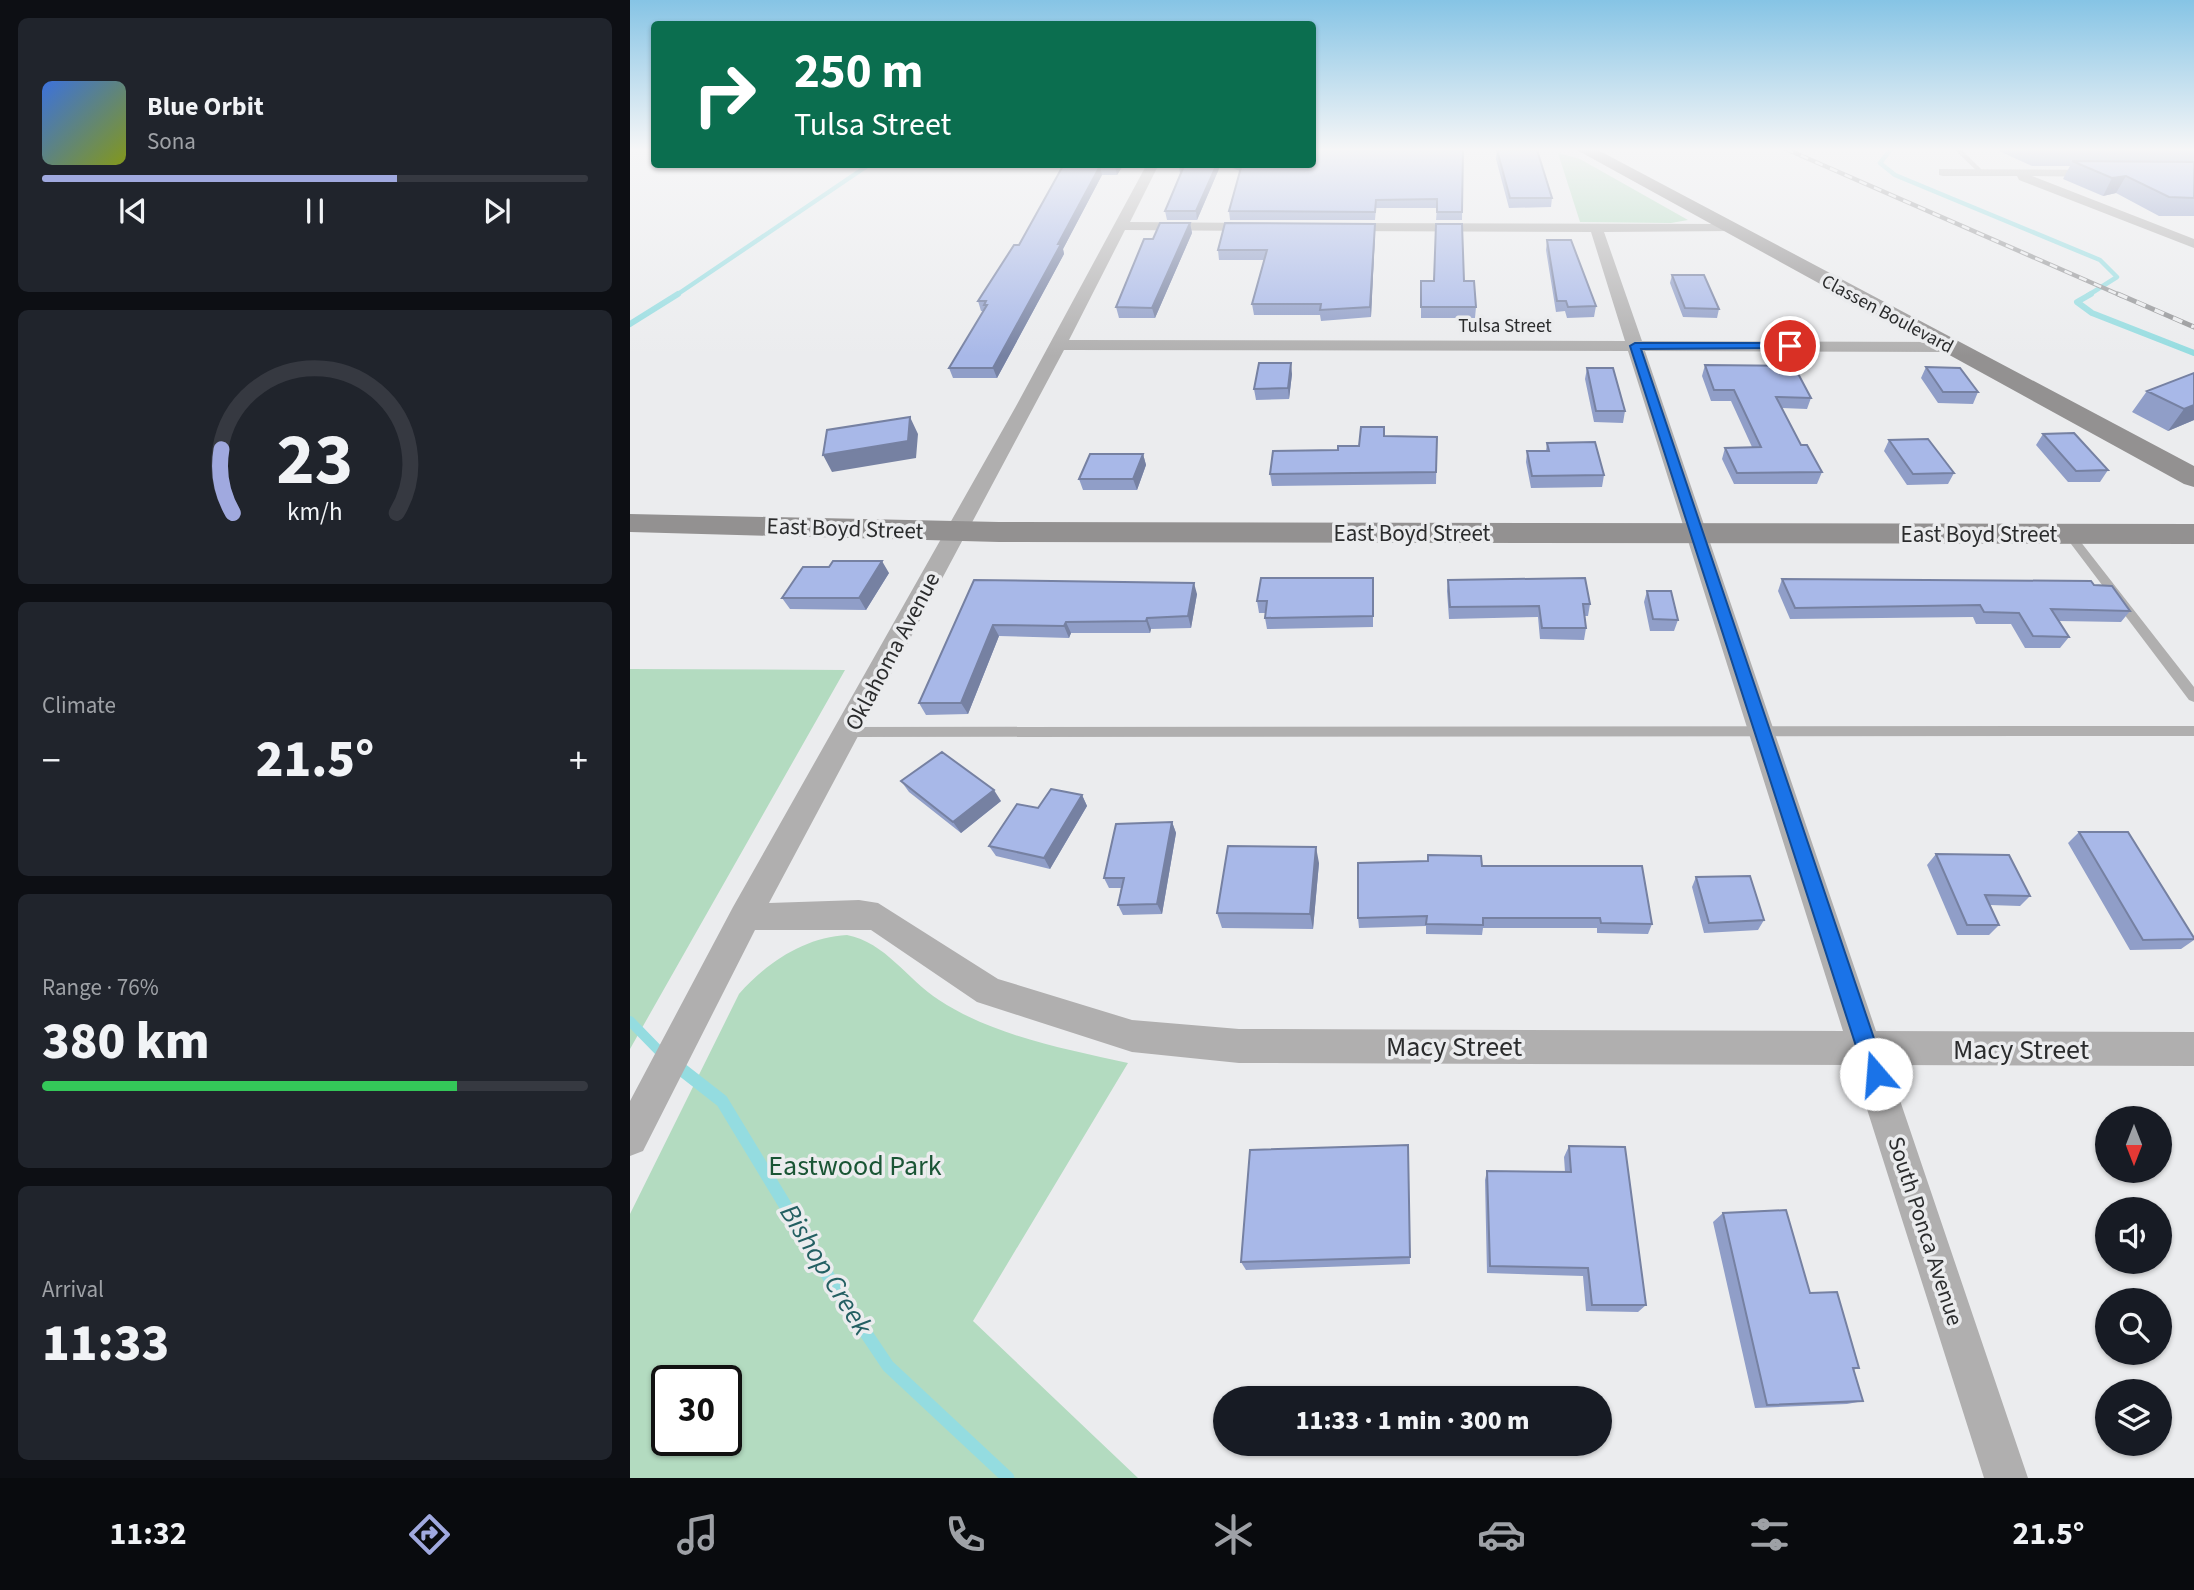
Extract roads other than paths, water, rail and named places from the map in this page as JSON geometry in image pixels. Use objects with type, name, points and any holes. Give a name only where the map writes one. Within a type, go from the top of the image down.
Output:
[{"type":"street","name":"Oklahoma Avenue","points":[[635,1129],[744,918],[958,532],[1125,218]]},
{"type":"street","name":"Classen Boulevard","points":[[1710,218],[2194,478]]},
{"type":"street","points":[[2127,218],[2194,244]]},
{"type":"street","points":[[1121,226],[1275,227]]},
{"type":"street","points":[[1317,227],[1728,228]]},
{"type":"street","name":"South Ponca Avenue","points":[[1596,227],[2006,1478]]},
{"type":"street","name":"Tulsa Street","points":[[1058,345],[1951,347]]},
{"type":"street","name":"East Boyd Street","points":[[630,523],[958,532],[2194,534]]},
{"type":"street","name":"Macy Street","points":[[744,918],[859,914],[878,917],[988,990],[1132,1036],[1180,1042],[1239,1046],[2194,1048]]},
{"type":"lane","points":[[2069,534],[2194,697]]},
{"type":"lane","points":[[849,732],[2194,731]]},
{"type":"waterway","name":"Bishop Creek","points":[[677,294],[790,218]]},
{"type":"waterway","points":[[1999,218],[2100,260],[2117,277],[2087,296]]},
{"type":"waterway","name":"Bishop Creek","points":[[630,324],[677,294]]},
{"type":"waterway","points":[[2091,294],[2077,302],[2092,313],[2194,353]]},
{"type":"waterway","name":"Bishop Creek","points":[[630,1021],[663,1055]]},
{"type":"waterway","name":"Bishop Creek","points":[[663,1055],[722,1101],[833,1284],[888,1366],[1008,1478]]},
{"type":"railway","points":[[1944,218],[2122,296]]},
{"type":"railway","points":[[2118,294],[2194,327]]},
{"type":"park label","name":"Eastwood Park","points":[[855,1165]]}]
